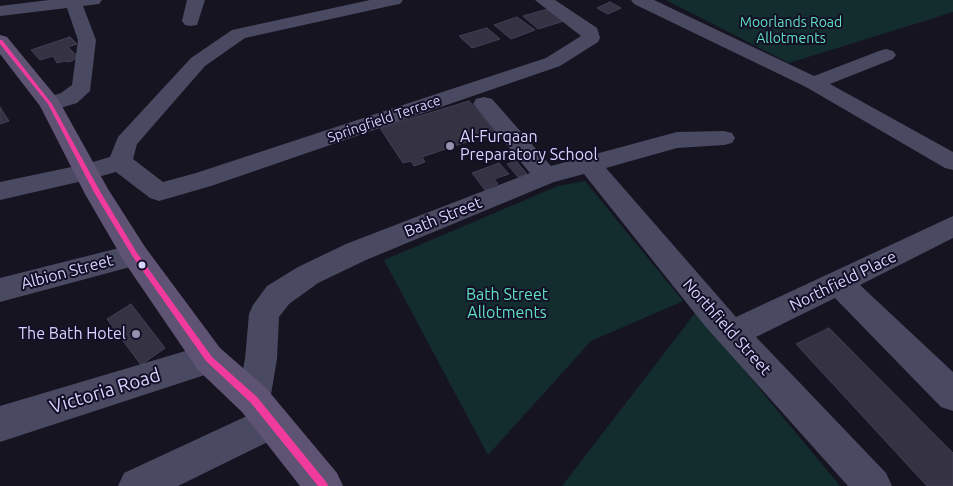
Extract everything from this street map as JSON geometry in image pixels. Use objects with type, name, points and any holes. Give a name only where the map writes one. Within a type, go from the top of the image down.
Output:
[{"type":"main road","points":[[0,41],[50,104],[86,172],[135,255],[209,359],[263,411],[324,486]]},
{"type":"street","points":[[0,11],[25,4],[93,0]]},
{"type":"street","points":[[191,21],[196,0]]},
{"type":"street","points":[[0,191],[86,172],[120,162],[126,142],[198,62],[239,34],[394,0]]},
{"type":"street","name":"Springfield Terrace","points":[[120,162],[158,192],[202,180],[553,62],[592,38],[590,32],[544,0]]},
{"type":"street","points":[[640,0],[813,83],[953,162]]},
{"type":"street","points":[[50,104],[69,98],[80,91],[82,85],[86,40],[73,2]]},
{"type":"street","points":[[813,83],[886,55]]},
{"type":"street","points":[[484,104],[546,176]]},
{"type":"street","name":"Bath Street","points":[[263,411],[260,360],[264,314],[278,295],[308,275],[356,252],[546,176],[677,140],[724,138]]},
{"type":"street","name":"Northfield Street","points":[[588,163],[732,334],[873,486]]},
{"type":"street","name":"Northfield Place","points":[[732,334],[953,226]]},
{"type":"street","name":"Albion Street","points":[[0,290],[135,255]]},
{"type":"street","points":[[839,283],[953,395]]},
{"type":"street","name":"Victoria Road","points":[[0,424],[209,359]]},
{"type":"street","points":[[137,486],[263,411]]},
{"type":"green space","name":"Moorlands Road Allotments","points":[[666,0],[953,0],[953,12],[789,63]]},
{"type":"green space","name":"Bath Street Allotments","points":[[585,181],[683,301],[591,341],[488,455],[384,260],[558,186]]},
{"type":"green space","points":[[696,312],[840,486],[562,486]]},
{"type":"building","points":[[610,2],[621,8],[608,14],[597,8]]},
{"type":"building","points":[[548,9],[564,21],[538,29],[523,16]]},
{"type":"building","points":[[517,17],[535,30],[511,39],[494,25]]},
{"type":"building","points":[[487,28],[500,39],[472,48],[459,36]]},
{"type":"building","points":[[70,37],[77,44],[68,47],[78,57],[70,62],[57,63],[53,56],[40,60],[31,50]]},
{"type":"building","points":[[469,101],[496,132],[422,157],[425,162],[414,166],[411,161],[403,163],[380,128]]},
{"type":"building","points":[[0,107],[9,121],[0,124]]},
{"type":"building","points":[[516,161],[527,174],[518,177],[507,164]]},
{"type":"building","points":[[499,163],[509,174],[494,179],[498,184],[485,190],[472,173]]},
{"type":"building","name":"The Bath Hotel","points":[[131,304],[165,348],[141,365],[107,319]]},
{"type":"building","points":[[829,328],[953,453],[953,486],[927,486],[796,344]]},
{"type":"transit line","points":[[0,41],[50,104],[98,194],[135,255],[209,359],[254,400],[324,486]]},
{"type":"place","name":"Al-Furqaan Preparatory School","points":[[450,146]]},
{"type":"place","name":"The Bath Hotel","points":[[136,334]]}]
